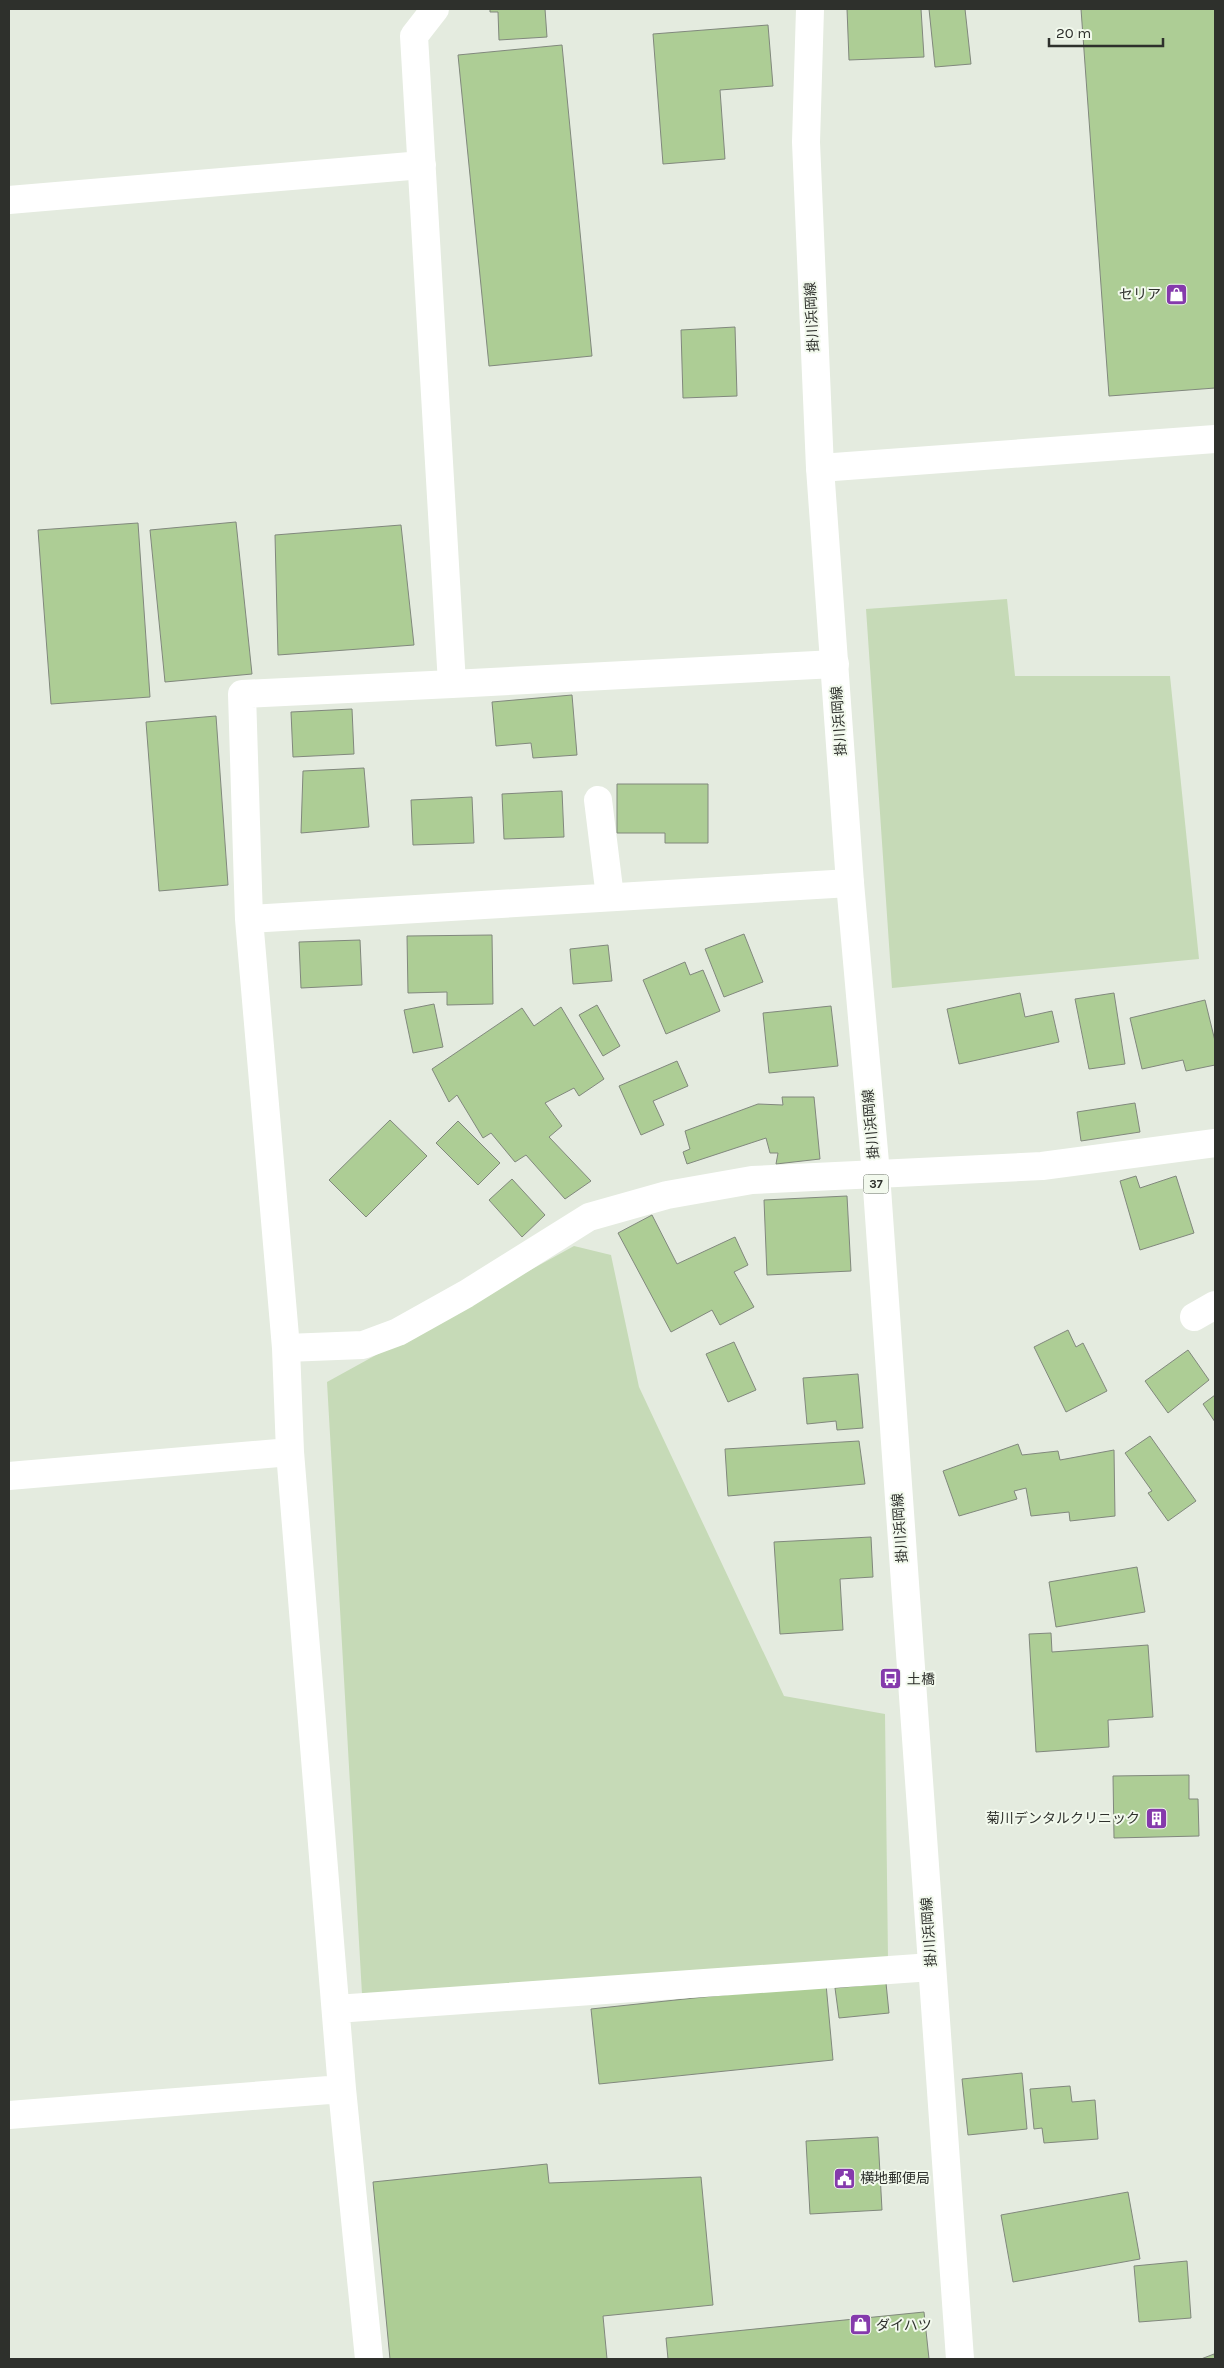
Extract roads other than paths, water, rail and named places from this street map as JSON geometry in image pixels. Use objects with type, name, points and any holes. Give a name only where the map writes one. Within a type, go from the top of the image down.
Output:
[{"type":"street","points":[[435,9],[414,36],[452,684]]},
{"type":"street","name":"掛川浜岡線","points":[[810,9],[806,142],[820,468],[850,883],[876,1174],[960,2359]]},
{"type":"street","points":[[9,200],[422,165]]},
{"type":"street","points":[[820,468],[1215,439]]},
{"type":"street","points":[[369,2359],[342,2090],[290,1452],[286,1348],[249,919],[242,694],[835,664]]},
{"type":"street","points":[[598,800],[610,897]]},
{"type":"street","points":[[249,919],[850,883]]},
{"type":"street","points":[[286,1348],[363,1346],[398,1332],[466,1294],[589,1217],[667,1195],[752,1180],[1042,1166],[1215,1143]]},
{"type":"street","points":[[9,1476],[290,1452]]},
{"type":"street","points":[[336,2009],[932,1967]]},
{"type":"street","points":[[9,2115],[342,2090]]},
{"type":"place","name":"セリア","points":[[1177,294]]},
{"type":"place","name":"土橋","points":[[891,1679]]},
{"type":"place","name":"菊川デンタルクリニック","points":[[1156,1818]]},
{"type":"place","name":"横地郵便局","points":[[844,2178]]},
{"type":"place","name":"ダイハツ","points":[[860,2325]]}]
